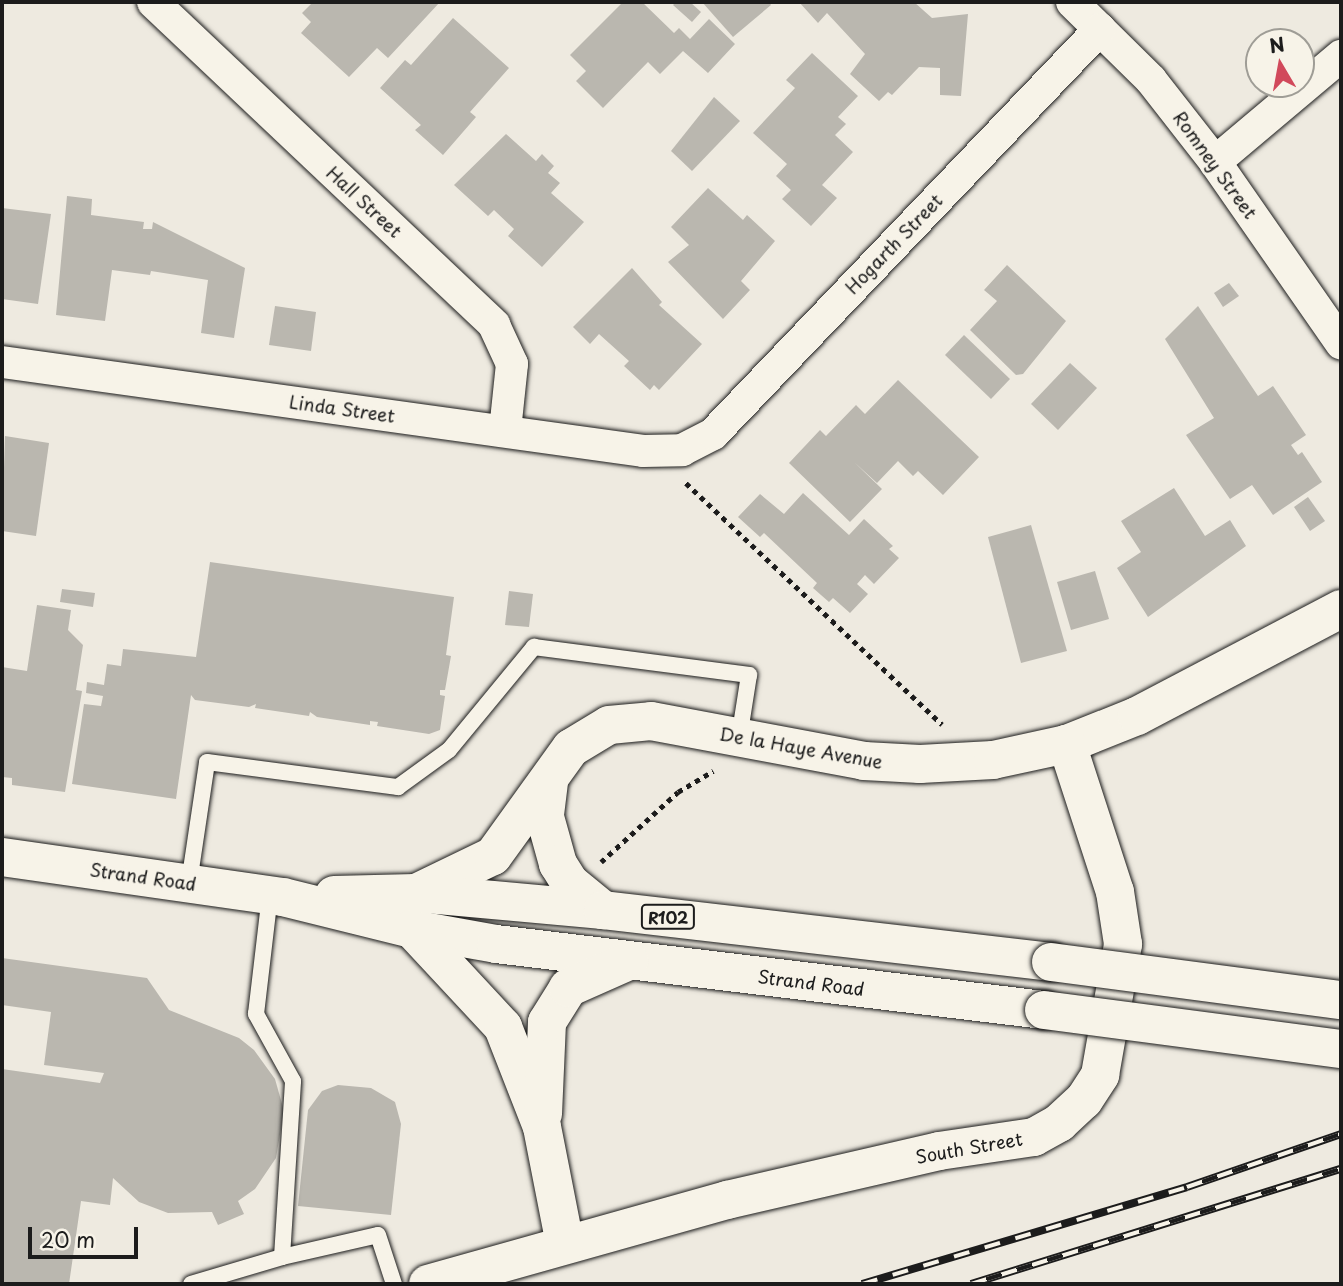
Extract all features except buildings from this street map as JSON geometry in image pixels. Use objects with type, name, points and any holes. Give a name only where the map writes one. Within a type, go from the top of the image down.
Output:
[{"type":"main road","name":"De la Haye Avenue","points":[[414,911],[493,856],[571,748],[619,722],[651,720],[730,752],[920,765],[993,760],[1067,744],[1170,700],[1341,609]]},
{"type":"main road","name":"South Street","points":[[428,1284],[565,1244],[865,1167],[1034,1137],[1059,1124],[1084,1100],[1100,1075],[1107,1051],[1123,944],[1115,892],[1067,744]]},
{"type":"main road","points":[[549,782],[547,829],[558,864],[570,883],[603,910]]},
{"type":"main road","name":"Strand Road","points":[[2,858],[277,896],[414,911],[603,910],[1051,962],[1341,1000]]},
{"type":"main road","points":[[414,911],[503,1027],[542,1127],[565,1244]]},
{"type":"main road","name":"Strand Road","points":[[414,911],[630,961],[1044,1010],[1341,1049]]},
{"type":"main road","points":[[542,1127],[547,1022],[568,988],[630,961]]},
{"type":"street","name":"Hall Street","points":[[153,2],[494,325],[512,364],[505,432]]},
{"type":"street","name":"Romney Street","points":[[1072,2],[1151,80],[1215,162],[1341,343]]},
{"type":"street","name":"Hogarth Street","points":[[680,463],[713,434],[1100,29]]},
{"type":"street","points":[[1215,162],[1341,57]]},
{"type":"street","name":"Linda Street","points":[[2,362],[643,452],[680,463]]},
{"type":"lane","points":[[189,883],[207,762],[398,787],[449,750],[534,647],[749,676],[730,752]]},
{"type":"lane","points":[[277,896],[256,1014],[293,1081],[282,1257]]},
{"type":"lane","points":[[191,1284],[282,1257],[378,1235],[394,1284]]},
{"type":"path","points":[[680,463],[944,726]]},
{"type":"path","points":[[589,871],[678,792],[730,752]]},
{"type":"railway","points":[[862,1284],[1187,1187],[1341,1134]]},
{"type":"railway","points":[[971,1284],[1341,1169]]}]
